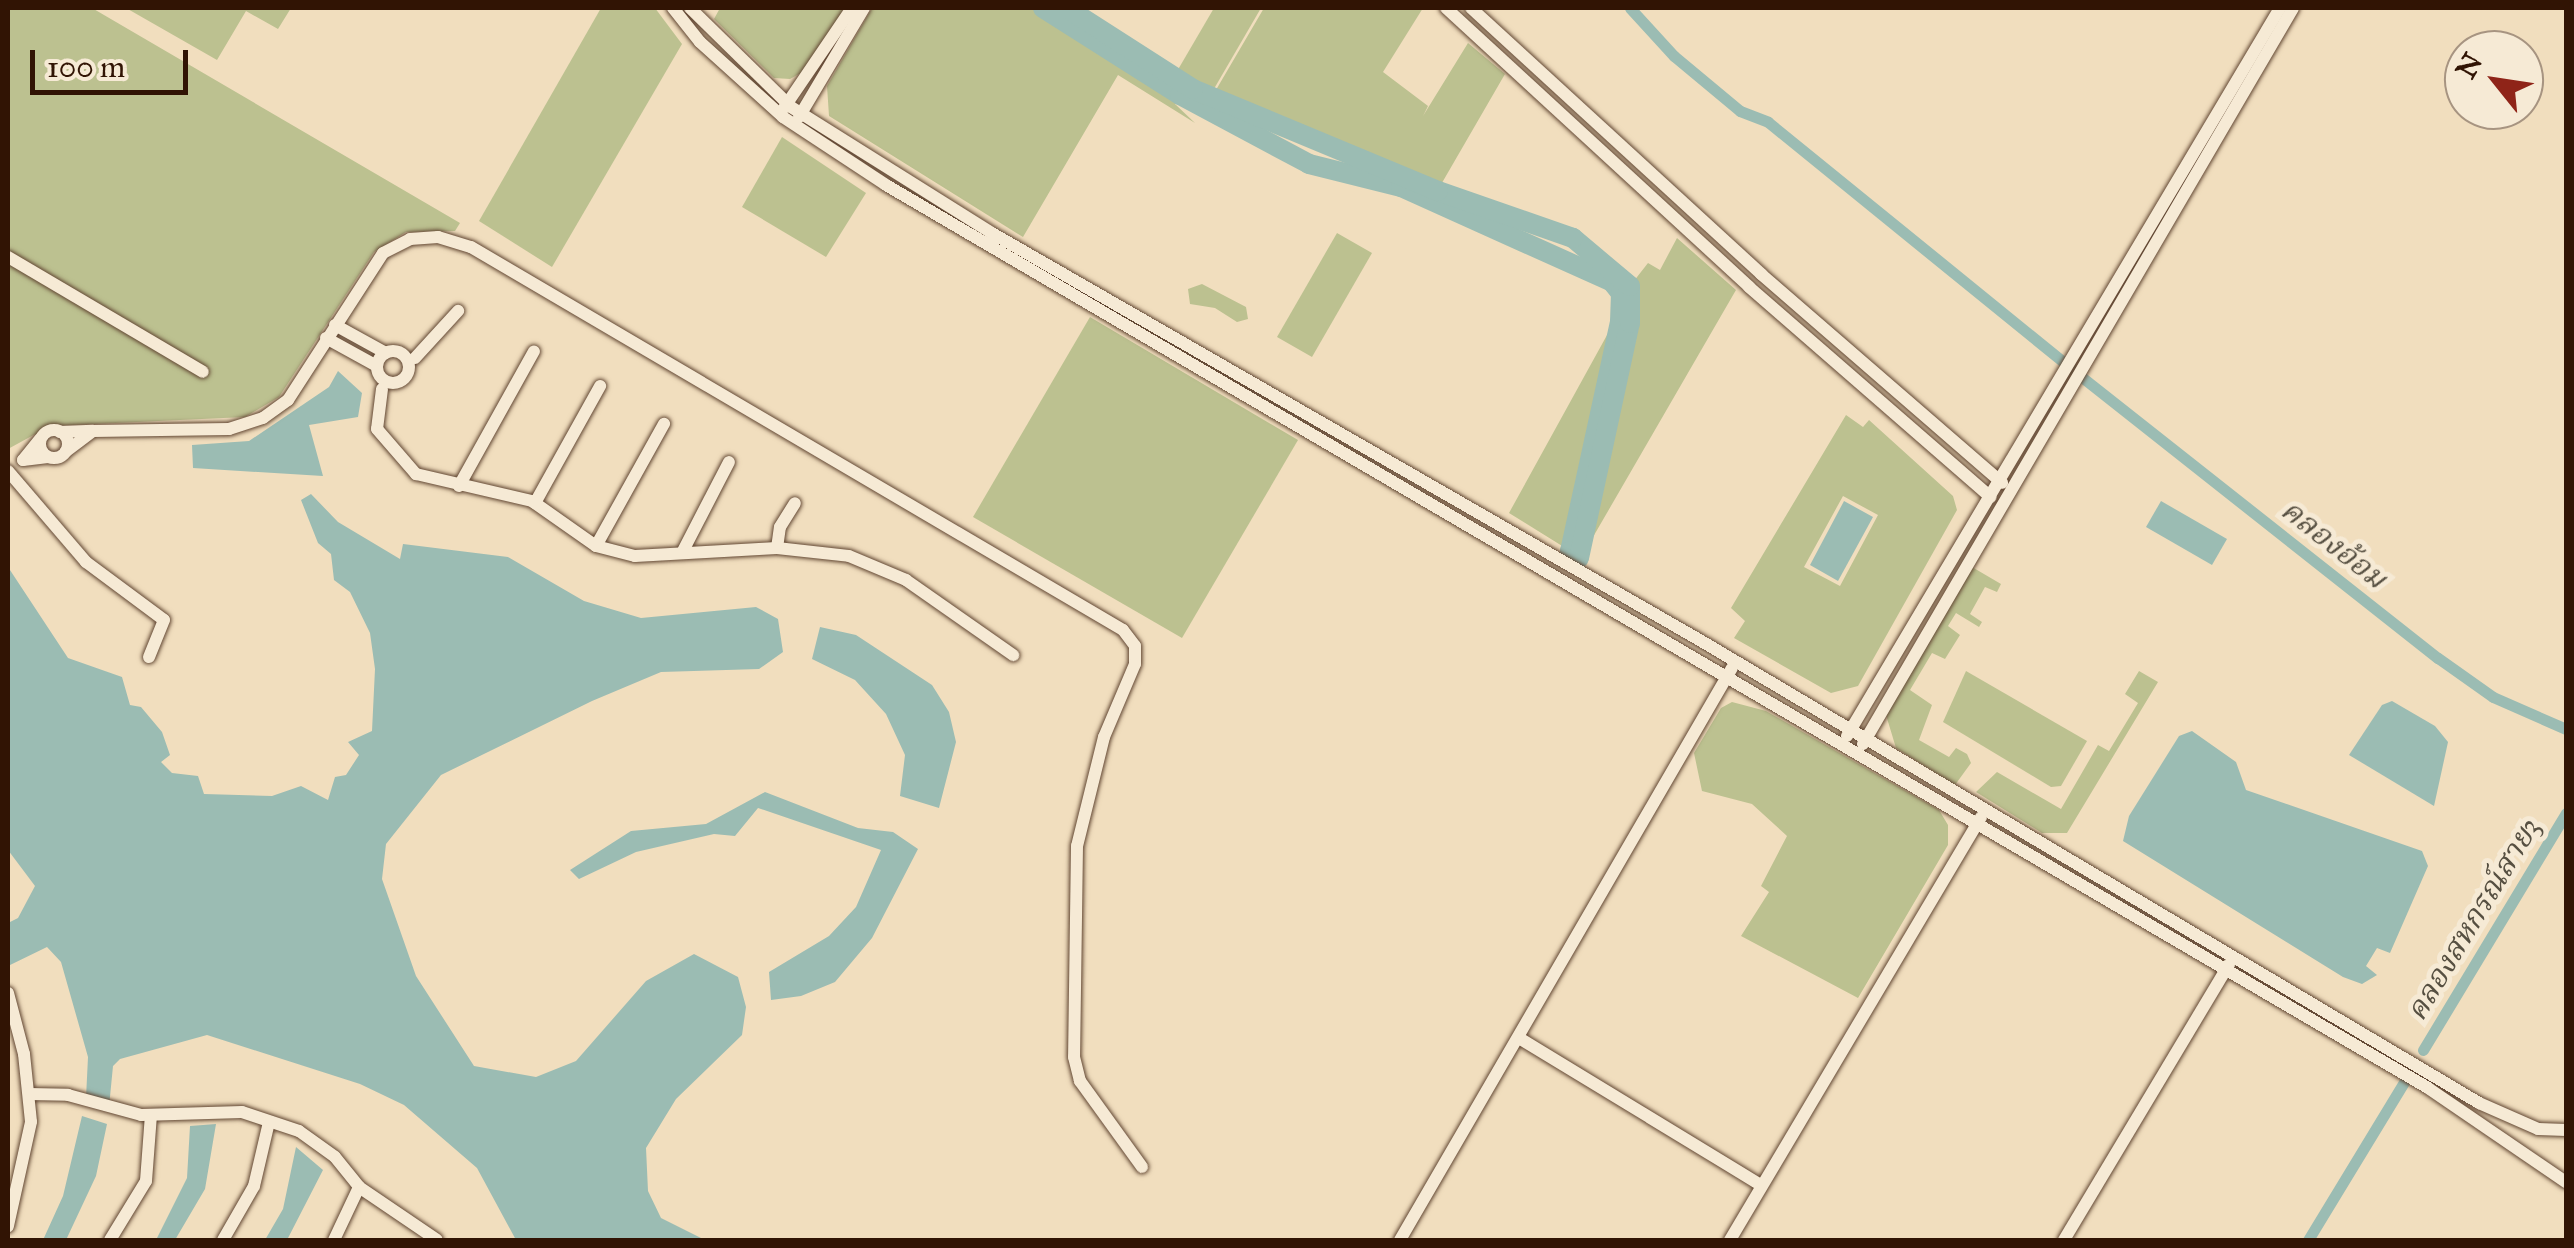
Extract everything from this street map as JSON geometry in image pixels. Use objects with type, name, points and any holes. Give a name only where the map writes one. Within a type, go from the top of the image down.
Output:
[{"type":"street","points":[[673,8],[700,42],[798,119],[2425,1078],[2519,1123],[2566,1130]]},
{"type":"street","points":[[690,8],[783,108]]},
{"type":"street","points":[[783,108],[852,8]]},
{"type":"street","points":[[798,119],[864,8]]},
{"type":"street","points":[[1446,8],[1749,287],[2001,504]]},
{"type":"street","points":[[1471,8],[1761,274],[2011,490]]},
{"type":"street","points":[[1847,736],[2280,8]]},
{"type":"street","points":[[1862,744],[2292,8]]},
{"type":"street","points":[[24,460],[42,436],[60,432],[229,429],[263,418],[288,400],[383,253],[410,239],[438,237],[471,247],[1123,630],[1136,646],[1135,664],[1104,737],[1077,846],[1074,1057],[1080,1082],[1142,1166]]},
{"type":"street","points":[[8,257],[203,372]]},
{"type":"street","points":[[383,379],[409,360],[458,311]]},
{"type":"street","points":[[334,325],[409,360]]},
{"type":"street","points":[[326,338],[383,379]]},
{"type":"street","points":[[459,486],[534,350]]},
{"type":"street","points":[[386,352],[377,429],[416,474],[535,503],[596,546],[635,556],[777,548],[849,556],[906,580],[1013,655]]},
{"type":"street","points":[[535,503],[600,386]]},
{"type":"street","points":[[596,546],[664,424]]},
{"type":"street","points":[[93,431],[65,452],[24,460],[8,468],[86,562],[164,620],[149,658]]},
{"type":"street","points":[[60,432],[65,452]]},
{"type":"street","points":[[42,436],[48,457]]},
{"type":"street","points":[[683,551],[729,462]]},
{"type":"street","points":[[777,548],[780,527],[795,503]]},
{"type":"street","points":[[1400,1240],[1732,667]]},
{"type":"street","points":[[1730,1240],[1982,815]]},
{"type":"street","points":[[2064,1240],[2230,962]]},
{"type":"street","points":[[8,994],[29,1094],[28,1148],[8,1226]]},
{"type":"street","points":[[1519,1038],[1761,1185]]},
{"type":"street","points":[[2425,1078],[2566,1182]]},
{"type":"street","points":[[29,1094],[86,1099],[152,1115],[229,1110],[269,1122],[321,1144],[359,1186],[437,1240]]},
{"type":"street","points":[[110,1240],[146,1181],[152,1115]]},
{"type":"street","points":[[224,1240],[254,1186],[269,1122]]},
{"type":"street","points":[[2512,1145],[2509,1130],[2519,1123]]},
{"type":"street","points":[[334,1240],[359,1186]]},
{"type":"green space","points":[[8,8],[92,8],[460,223],[455,231],[406,232],[374,252],[279,397],[245,417],[50,426],[8,449]]},
{"type":"green space","points":[[126,8],[291,8],[278,29],[246,11],[217,60]]},
{"type":"green space","points":[[601,8],[655,8],[682,44],[552,267],[479,221]]},
{"type":"green space","points":[[720,8],[844,8],[808,69],[790,79],[774,78],[714,19]]},
{"type":"green space","points":[[872,8],[1034,8],[1175,92],[1175,104],[1195,123],[1118,75],[1023,237],[829,116],[827,86]]},
{"type":"green space","points":[[1214,8],[1261,8],[1211,94],[1176,73]]},
{"type":"green space","points":[[1264,8],[1423,8],[1383,72],[1428,106],[1423,116],[1468,43],[1505,74],[1439,188],[1213,95]]},
{"type":"green space","points":[[782,137],[866,193],[826,257],[742,207]]},
{"type":"green space","points":[[1337,233],[1372,253],[1312,357],[1277,337]]},
{"type":"green space","points":[[1677,238],[1736,290],[1582,556],[1629,327],[1630,286],[1648,263],[1660,270]]},
{"type":"green space","points":[[1612,282],[1621,293],[1622,319],[1567,549],[1509,513],[1612,326],[1618,301]]},
{"type":"green space","points":[[1202,284],[1246,307],[1248,319],[1237,322],[1215,308],[1190,304],[1188,289]]},
{"type":"green space","points":[[1090,317],[1298,440],[1182,638],[973,517]]},
{"type":"green space","points":[[1846,415],[1863,427],[1869,420],[1953,496],[1957,510],[1858,686],[1831,693],[1734,638],[1745,621],[1731,608]],"holes":[[[1843,496],[1878,515],[1840,586],[1804,567]]]},
{"type":"green space","points":[[1972,567],[2001,584],[1997,592],[1985,587],[1970,614],[1982,622],[1979,627],[1956,613],[1948,626],[1960,635],[1945,659],[1932,653],[1910,690],[1932,705],[1919,740],[1949,757],[1956,748],[1967,754],[1971,763],[1955,785],[1896,748],[1886,715]]},
{"type":"green space","points":[[1966,671],[2087,741],[2061,786],[2051,787],[1943,722]]},
{"type":"green space","points":[[2139,671],[2158,682],[2067,833],[2042,833],[1976,792],[1997,772],[2061,809],[2098,745],[2109,751],[2138,703],[2125,694]]},
{"type":"green space","points":[[1732,702],[1766,711],[1939,810],[1948,825],[1948,845],[1858,998],[1741,936],[1769,892],[1761,886],[1787,836],[1752,804],[1702,791],[1694,753],[1721,708]]},
{"type":"water","points":[[338,371],[362,393],[358,417],[309,425],[323,476],[193,468],[192,445],[249,441],[329,387]]},
{"type":"water","points":[[311,494],[338,522],[400,559],[403,544],[508,557],[584,601],[641,618],[756,607],[778,619],[783,652],[759,669],[661,672],[592,701],[441,775],[386,844],[382,879],[416,976],[474,1066],[536,1077],[576,1061],[646,981],[694,954],[738,977],[746,1007],[742,1035],[676,1099],[646,1148],[648,1191],[661,1218],[705,1240],[516,1240],[477,1168],[404,1105],[360,1084],[207,1035],[120,1059],[113,1066],[109,1107],[86,1098],[88,1057],[61,962],[47,947],[8,966],[8,923],[18,918],[35,886],[8,850],[8,567],[68,658],[122,677],[130,705],[141,707],[162,732],[170,755],[161,762],[172,773],[198,776],[204,794],[272,796],[301,786],[328,800],[335,777],[346,775],[359,755],[348,742],[372,731],[375,669],[370,633],[350,592],[334,580],[331,554],[318,543],[301,500]]},
{"type":"water","points":[[1844,501],[1873,517],[1838,581],[1810,565]]},
{"type":"water","points":[[2161,501],[2227,539],[2212,565],[2146,527]]},
{"type":"water","points":[[820,627],[856,635],[932,685],[949,712],[956,742],[939,808],[900,796],[905,755],[886,714],[855,680],[812,659]]},
{"type":"water","points":[[2392,701],[2435,726],[2448,742],[2434,806],[2349,755],[2382,705]]},
{"type":"water","points":[[2192,731],[2236,762],[2246,790],[2422,851],[2428,866],[2390,953],[2377,948],[2366,966],[2377,975],[2362,984],[2343,977],[2123,841],[2129,816],[2179,736]]},
{"type":"water","points":[[765,792],[858,828],[893,832],[918,849],[872,938],[835,982],[801,996],[771,1000],[769,972],[829,936],[856,907],[881,850],[758,808],[735,836],[714,834],[636,852],[579,879],[570,870],[631,831],[706,824]]},
{"type":"water","points":[[82,1116],[107,1124],[96,1176],[66,1240],[43,1240],[63,1196]]},
{"type":"water","points":[[216,1124],[205,1189],[175,1240],[156,1240],[187,1178],[190,1126]]},
{"type":"water","points":[[296,1147],[323,1170],[287,1240],[265,1240],[283,1209]]},
{"type":"waterway","points":[[1043,8],[1180,95],[1309,164],[1401,187],[1612,282],[1621,293],[1620,322],[1570,551],[1579,558],[1630,323],[1630,286],[1573,238],[1438,191],[1193,89],[1067,8]]},
{"type":"waterway","name":"คลองอ้อม","points":[[1630,8],[1674,56],[1740,111],[1768,122],[2073,370]]},
{"type":"waterway","name":"คลองอ้อม","points":[[2083,378],[2438,658],[2493,697],[2566,729]]},
{"type":"waterway","name":"คลองสหกรณ์สาย3","points":[[2423,1050],[2566,813]]},
{"type":"waterway","name":"คลองสหกรณ์สาย3","points":[[2308,1240],[2412,1069]]}]
